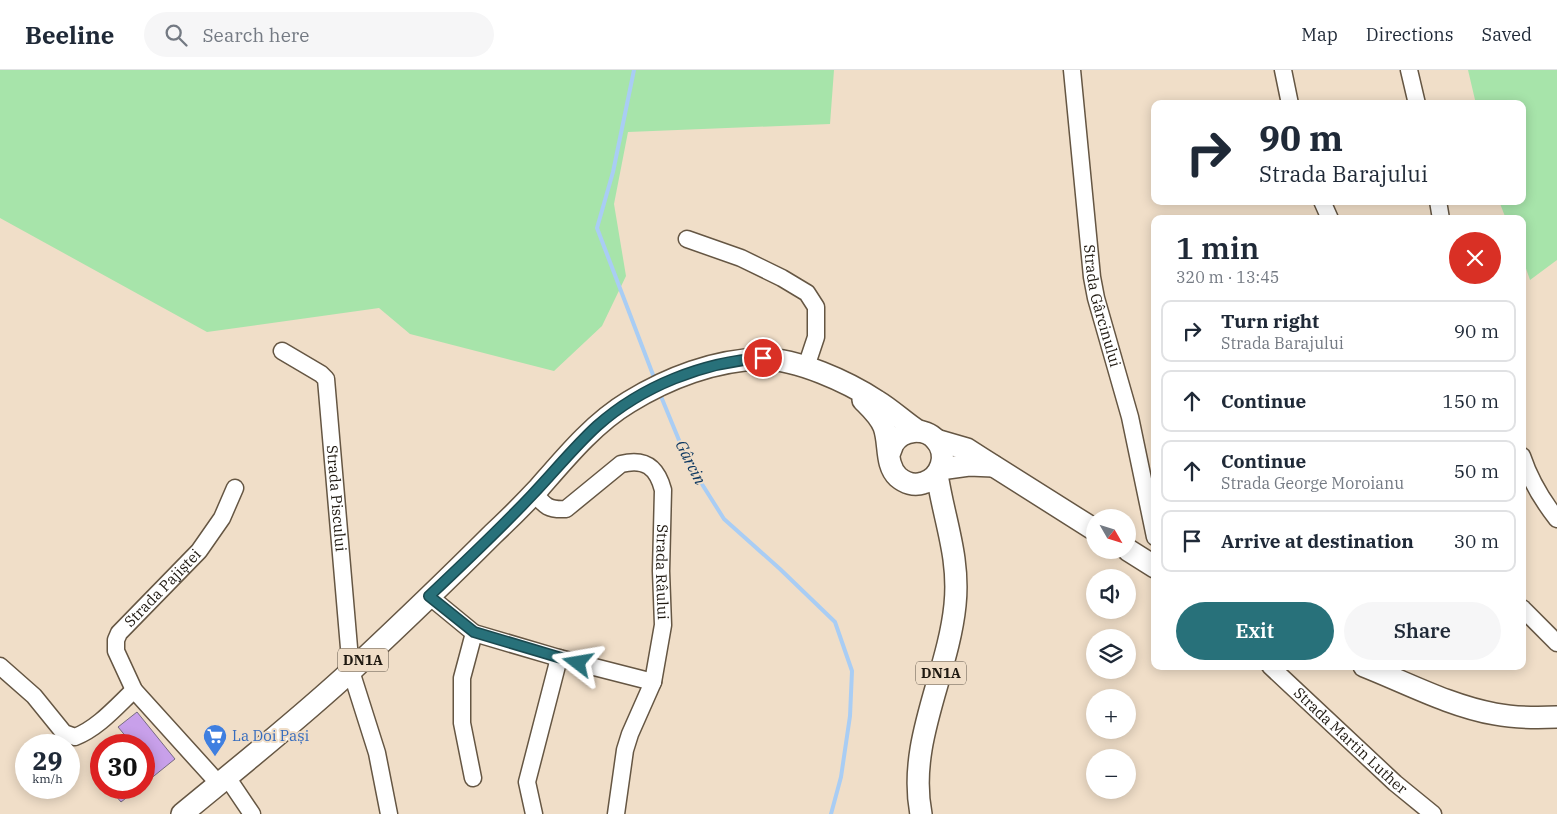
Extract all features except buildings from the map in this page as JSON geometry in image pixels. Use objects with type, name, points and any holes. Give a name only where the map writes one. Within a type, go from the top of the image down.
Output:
[{"type":"main road","name":"DN1A","points":[[182,814],[351,671],[534,493],[591,432],[628,402],[681,376],[739,360],[763,358],[781,360],[806,367],[847,384],[877,400],[927,436],[941,449],[942,459],[939,471],[956,565],[955,604],[948,648],[927,722],[920,757],[918,785],[921,814]]},
{"type":"main road","name":"DN1A","points":[[847,384],[881,421],[887,437],[890,465],[895,474],[930,503],[950,532]]},
{"type":"main road","points":[[889,455],[900,437],[908,433],[927,436],[967,449],[1086,524]]},
{"type":"main road","points":[[902,480],[909,484],[924,483],[939,471],[969,465],[996,467]]},
{"type":"main road","points":[[1136,555],[1151,564]]},
{"type":"main road","points":[[1374,670],[1480,711],[1517,717],[1557,716]]},
{"type":"street","name":"Strada Gârcinului","points":[[1072,70],[1092,277],[1096,298],[1130,417],[1151,518]]},
{"type":"street","points":[[1282,70],[1289,100]]},
{"type":"street","points":[[1409,70],[1416,100]]},
{"type":"street","points":[[688,239],[741,258],[782,278],[807,293],[816,307],[816,337],[806,367]]},
{"type":"street","name":"Strada Piscului","points":[[282,351],[321,374],[326,379],[351,671]]},
{"type":"street","name":"Strada Râului","points":[[534,493],[544,506],[555,510],[566,510],[621,464],[632,461],[643,462],[650,466],[660,480],[663,490],[664,512],[661,571],[663,625],[653,682],[625,750],[616,814]]},
{"type":"street","points":[[1526,469],[1557,519]]},
{"type":"street","name":"Strada Pajiștei","points":[[235,488],[222,518],[200,551],[119,633],[116,640],[116,651],[134,690],[223,781],[252,814]]},
{"type":"street","points":[[429,596],[474,632],[559,658],[653,682]]},
{"type":"street","points":[[1526,612],[1557,643]]},
{"type":"street","points":[[473,778],[462,723],[462,678],[474,632]]},
{"type":"street","points":[[534,814],[527,782],[559,658]]},
{"type":"street","points":[[0,666],[34,696],[64,733],[75,737],[87,732],[134,690]]},
{"type":"street","name":"Strada Martin Luther","points":[[1274,670],[1395,783],[1433,814]]},
{"type":"street","points":[[351,671],[377,753],[389,814]]},
{"type":"green space","points":[[0,70],[834,70],[830,124],[628,132],[614,204],[626,276],[602,326],[554,371],[410,334],[379,308],[207,332],[0,218]]},
{"type":"green space","points":[[1468,70],[1557,70],[1557,260],[1530,280],[1526,269],[1526,215],[1504,215],[1501,205],[1526,205],[1526,100],[1475,100]]},
{"type":"waterway","name":"Gârcin","points":[[634,70],[613,172],[597,228],[655,380]]},
{"type":"waterway","name":"Gârcin","points":[[660,394],[688,462],[724,519],[835,622],[852,671],[850,716],[841,777],[831,814]]},
{"type":"place","name":"La Doi Pași","points":[[215,757]]},
{"type":"route","points":[[578,663],[474,632],[429,596],[534,493],[598,425],[628,402],[681,376],[739,360],[763,358]]}]
